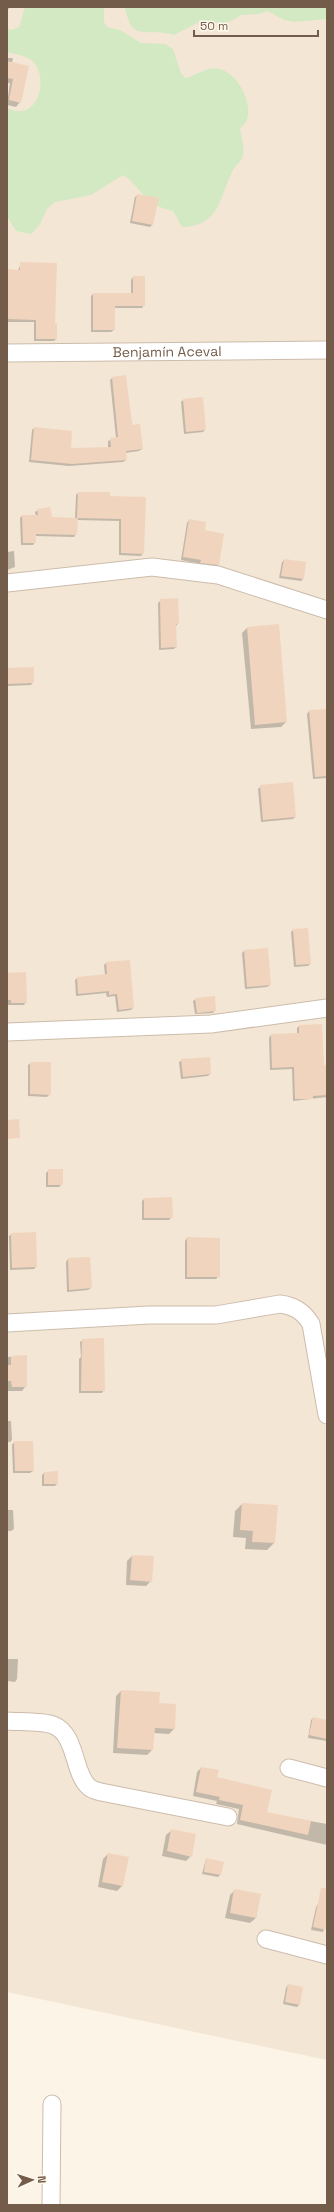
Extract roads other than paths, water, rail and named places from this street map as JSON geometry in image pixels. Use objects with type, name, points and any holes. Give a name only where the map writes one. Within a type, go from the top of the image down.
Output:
[{"type":"street","name":"Benjamín Aceval","points":[[7,353],[327,350]]},
{"type":"street","points":[[7,583],[152,567],[218,576],[327,610]]},
{"type":"street","points":[[7,1032],[211,1024],[327,1008]]},
{"type":"street","points":[[7,1323],[150,1315],[216,1315],[280,1304],[288,1305],[302,1312],[311,1324],[327,1415]]},
{"type":"street","points":[[7,1721],[53,1725],[61,1731],[72,1746],[84,1780],[90,1788],[101,1792],[228,1817]]},
{"type":"street","points":[[289,1768],[327,1778]]},
{"type":"street","points":[[266,1939],[327,1955]]},
{"type":"street","points":[[51,2205],[52,2104]]}]
